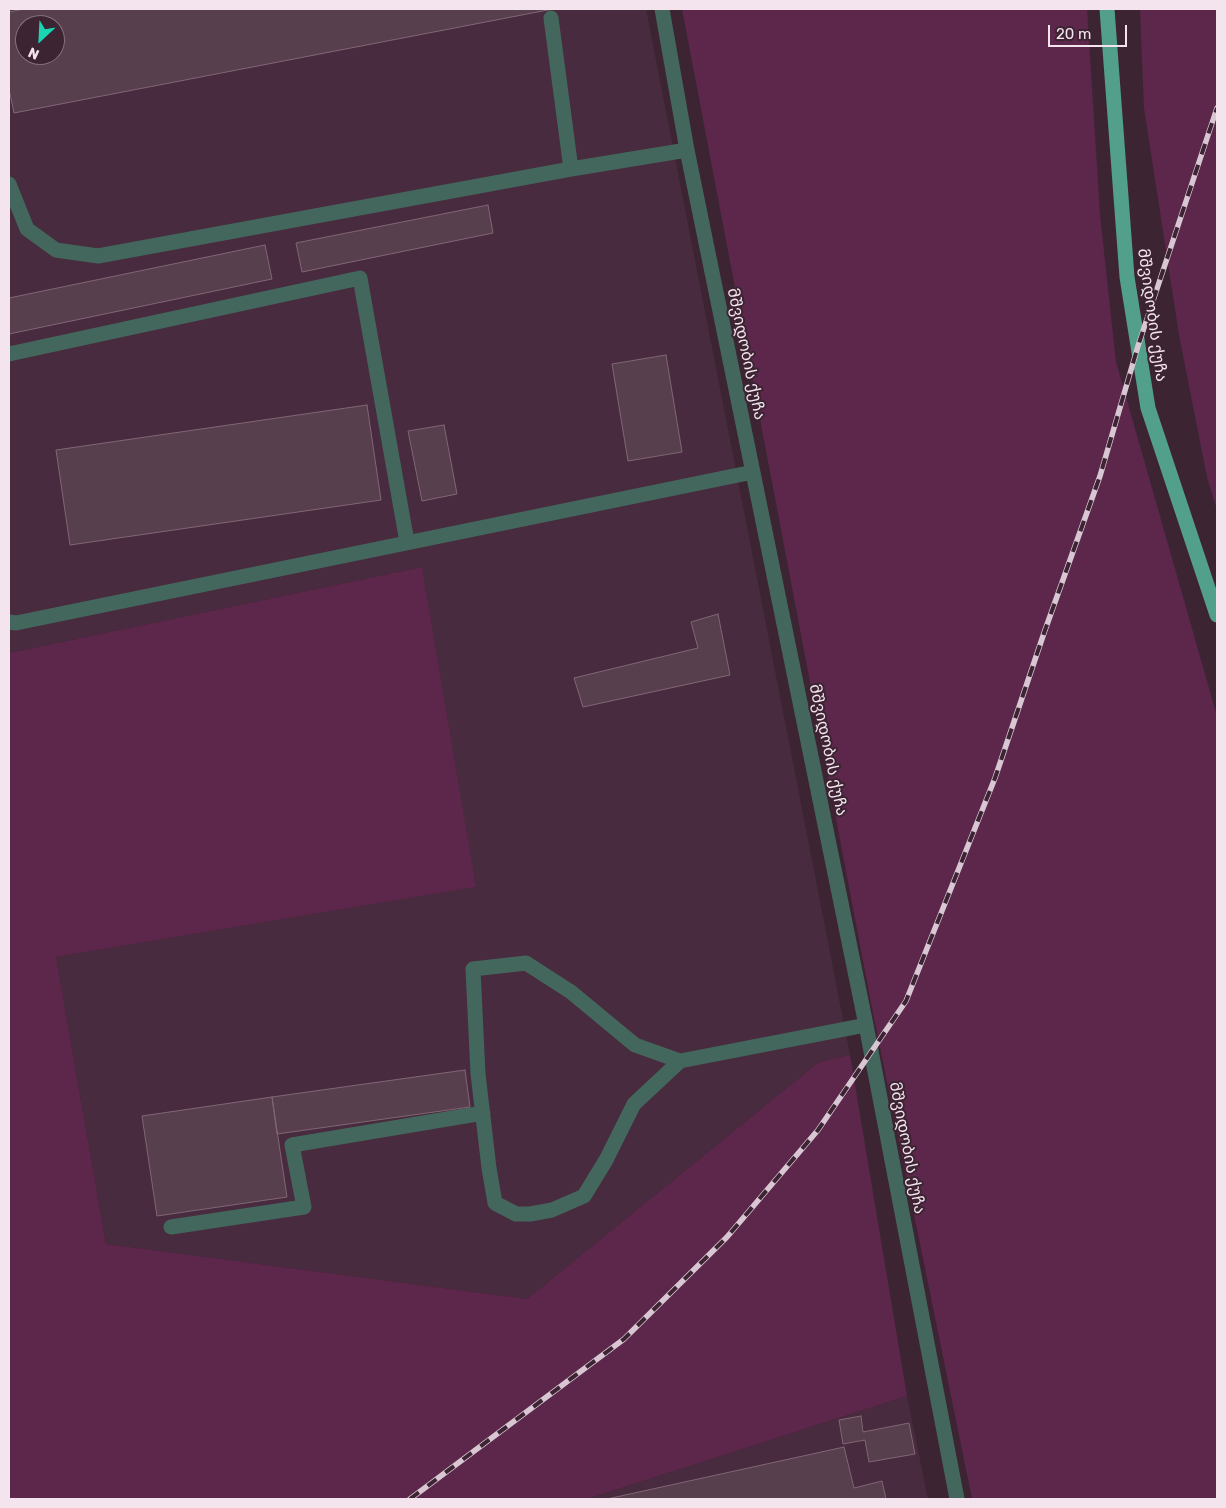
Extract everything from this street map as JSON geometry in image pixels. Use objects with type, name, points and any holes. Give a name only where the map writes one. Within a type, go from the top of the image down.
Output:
[{"type":"main road","name":"მშვიდობის ქუჩა","points":[[1107,9],[1127,277],[1148,408],[1213,591],[1217,615]]},
{"type":"street","name":"მშვიდობის ქუჩა","points":[[662,9],[687,150],[866,1025],[957,1499]]},
{"type":"street","points":[[551,18],[571,169]]},
{"type":"street","points":[[9,184],[27,229],[56,250],[98,256],[571,169],[687,150]]},
{"type":"street","points":[[9,354],[360,278],[407,542]]},
{"type":"street","points":[[9,622],[753,472]]},
{"type":"street","points":[[680,1061],[634,1104],[606,1160],[584,1196],[552,1210],[530,1214],[516,1214],[495,1203],[478,1074],[473,968],[526,963],[571,992],[635,1045],[680,1061],[866,1025]]},
{"type":"street","points":[[171,1227],[304,1207],[292,1145],[482,1113]]},
{"type":"shaded area","points":[[9,9],[646,9],[850,1055],[819,1062],[527,1299],[106,1244],[56,957],[475,887],[422,567],[9,653]]},
{"type":"shaded area","points":[[682,9],[1087,9],[1100,215],[1116,362],[1217,716],[1217,1499],[972,1499],[872,1008]]},
{"type":"shaded area","points":[[1140,9],[1217,9],[1217,510],[1207,477],[1179,335],[1144,108]]},
{"type":"shaded area","points":[[422,567],[476,887],[56,957],[106,1244],[527,1299],[819,1062],[850,1055],[907,1396],[587,1499],[9,1499],[9,653]]},
{"type":"shaded area","points":[[907,1396],[928,1499],[587,1499]]},
{"type":"building","points":[[24,9],[553,9],[14,113],[9,89],[9,12]]},
{"type":"building","points":[[488,205],[493,233],[302,272],[296,243]]},
{"type":"building","points":[[265,245],[272,279],[9,334],[9,298]]},
{"type":"building","points":[[666,355],[682,452],[628,461],[612,364]]},
{"type":"building","points":[[367,405],[381,500],[70,545],[56,450]]},
{"type":"building","points":[[444,425],[457,494],[422,501],[408,431]]},
{"type":"building","points":[[718,614],[730,675],[583,707],[574,678],[698,648],[691,622]]},
{"type":"building","points":[[465,1070],[470,1107],[277,1134],[272,1097]]},
{"type":"building","points":[[272,1097],[287,1197],[157,1216],[142,1116]]},
{"type":"building","points":[[861,1416],[863,1432],[909,1423],[915,1454],[869,1462],[865,1440],[843,1444],[839,1420]]},
{"type":"building","points":[[844,1447],[854,1488],[882,1481],[886,1499],[607,1499]]},
{"type":"railway","points":[[410,1499],[624,1339],[727,1237],[818,1130],[906,1001],[995,778],[1100,476],[1138,346],[1217,108]]}]
